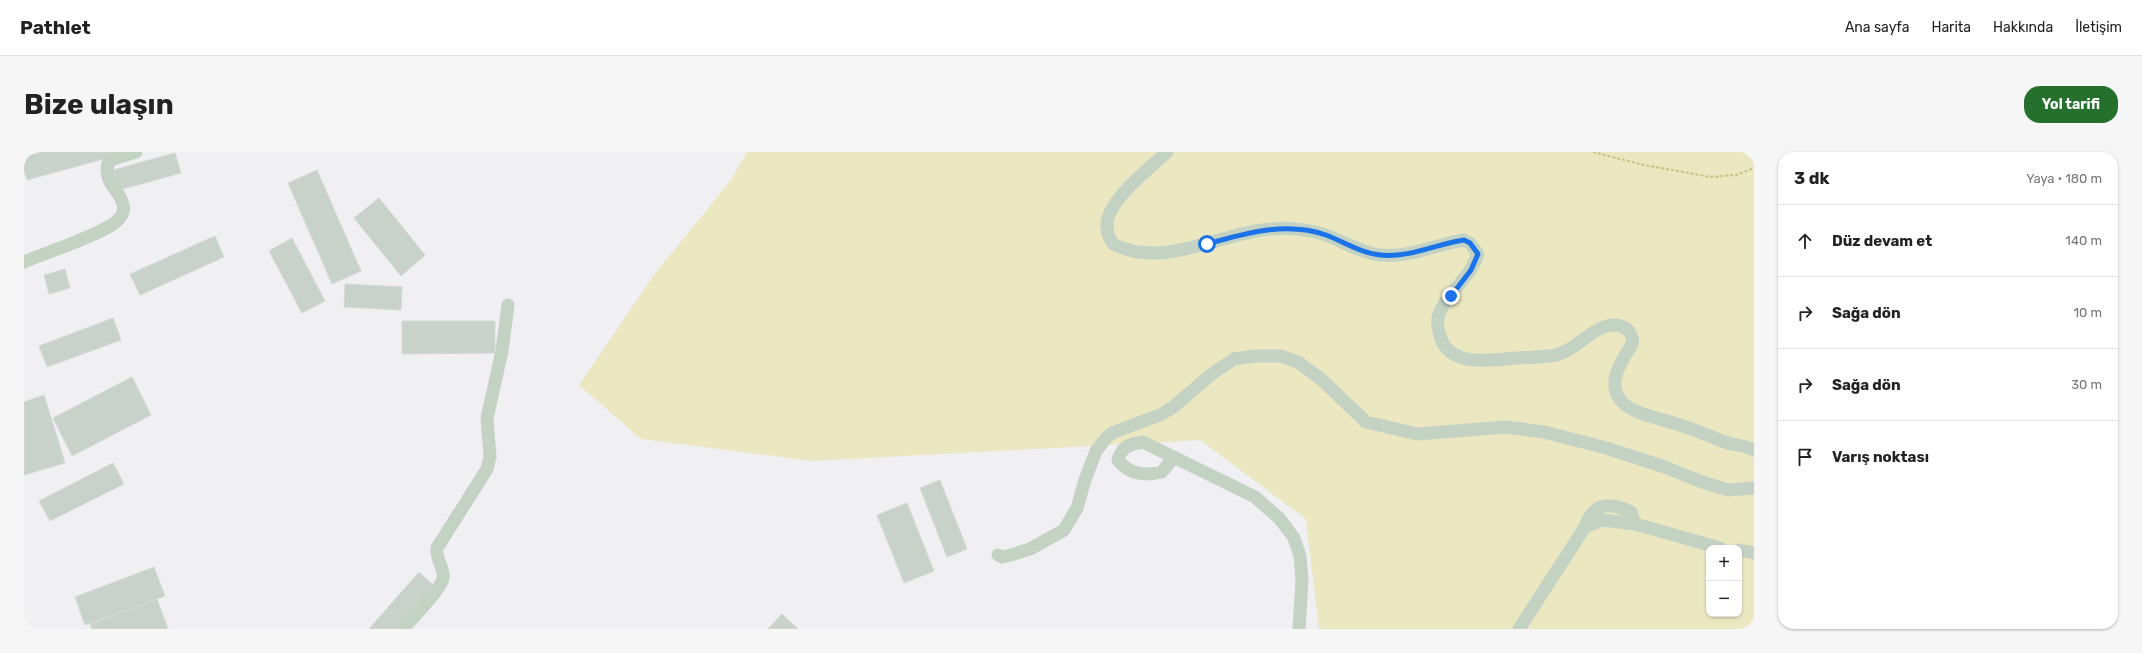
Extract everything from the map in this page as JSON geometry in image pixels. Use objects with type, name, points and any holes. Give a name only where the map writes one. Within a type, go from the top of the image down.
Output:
[{"type":"street","points":[[24,262],[117,222],[122,215],[123,205],[112,187],[106,169],[108,163],[113,159],[136,152]]},
{"type":"street","points":[[1167,152],[1117,200],[1110,213],[1107,226],[1108,235],[1113,244],[1139,254],[1192,248],[1248,232],[1273,228],[1299,230],[1325,235],[1380,255],[1416,253],[1464,240],[1470,243],[1478,254],[1471,270],[1445,304],[1438,318],[1438,329],[1442,343],[1448,351],[1461,358],[1478,360],[1548,356],[1560,354],[1602,328],[1614,324],[1625,327],[1630,332],[1632,344],[1616,372],[1614,383],[1616,395],[1624,405],[1644,414],[1730,444],[1746,446],[1754,450]]},
{"type":"street","points":[[403,629],[441,584],[443,574],[436,553],[437,548],[487,469],[490,457],[487,418],[502,351],[508,305]]},
{"type":"street","points":[[998,555],[1002,557],[1030,549],[1064,530],[1077,508],[1085,480],[1096,451],[1107,437],[1114,432],[1160,415],[1173,407],[1212,374],[1234,359],[1256,356],[1280,356],[1298,362],[1321,380],[1366,422],[1417,434],[1506,427],[1544,432],[1606,448],[1665,466],[1702,482],[1728,490],[1754,488]]},
{"type":"street","points":[[1174,457],[1255,497],[1280,519],[1294,538],[1300,556],[1302,574],[1299,629]]},
{"type":"street","points":[[1519,629],[1585,527],[1589,516],[1596,509],[1610,505],[1631,512],[1636,524],[1710,545]]},
{"type":"street","points":[[1742,551],[1754,553]]},
{"type":"path","points":[[1593,152],[1644,165],[1711,177],[1736,175],[1754,168]]},
{"type":"shaded area","points":[[747,152],[1754,152],[1754,629],[1319,629],[1306,519],[1200,440],[812,461],[641,439],[579,385],[654,275],[731,180]]},
{"type":"building","points":[[42,152],[129,152],[27,180],[24,170],[24,157]]},
{"type":"building","points":[[175,153],[181,173],[119,190],[113,170]]},
{"type":"building","points":[[317,170],[361,271],[332,284],[288,183]]},
{"type":"building","points":[[379,198],[425,255],[401,276],[354,218]]},
{"type":"building","points":[[215,236],[224,257],[140,295],[130,274]]},
{"type":"building","points":[[292,238],[325,301],[302,313],[269,251]]},
{"type":"building","points":[[65,269],[70,288],[49,294],[44,275]]},
{"type":"building","points":[[345,284],[402,287],[401,310],[344,307]]},
{"type":"building","points":[[113,318],[121,340],[47,367],[39,346]]},
{"type":"building","points":[[402,321],[495,321],[495,353],[402,354]]},
{"type":"building","points":[[132,377],[151,415],[72,456],[53,418]]},
{"type":"building","points":[[44,395],[65,463],[24,475],[24,402]]},
{"type":"building","points":[[113,463],[124,484],[50,521],[39,501]]},
{"type":"building","points":[[940,480],[967,549],[947,557],[920,488]]},
{"type":"building","points":[[907,503],[934,571],[904,583],[877,515]]},
{"type":"building","points":[[154,567],[165,596],[85,625],[75,597]]},
{"type":"building","points":[[419,572],[435,587],[397,629],[369,629]]},
{"type":"building","points":[[157,599],[168,629],[92,629],[90,624]]},
{"type":"building","points":[[782,614],[798,629],[768,629]]},
{"type":"route","points":[[1207,244],[1248,232],[1273,228],[1299,230],[1325,235],[1343,243],[1380,255],[1416,253],[1464,240],[1470,243],[1478,254],[1471,270],[1451,296]]}]
